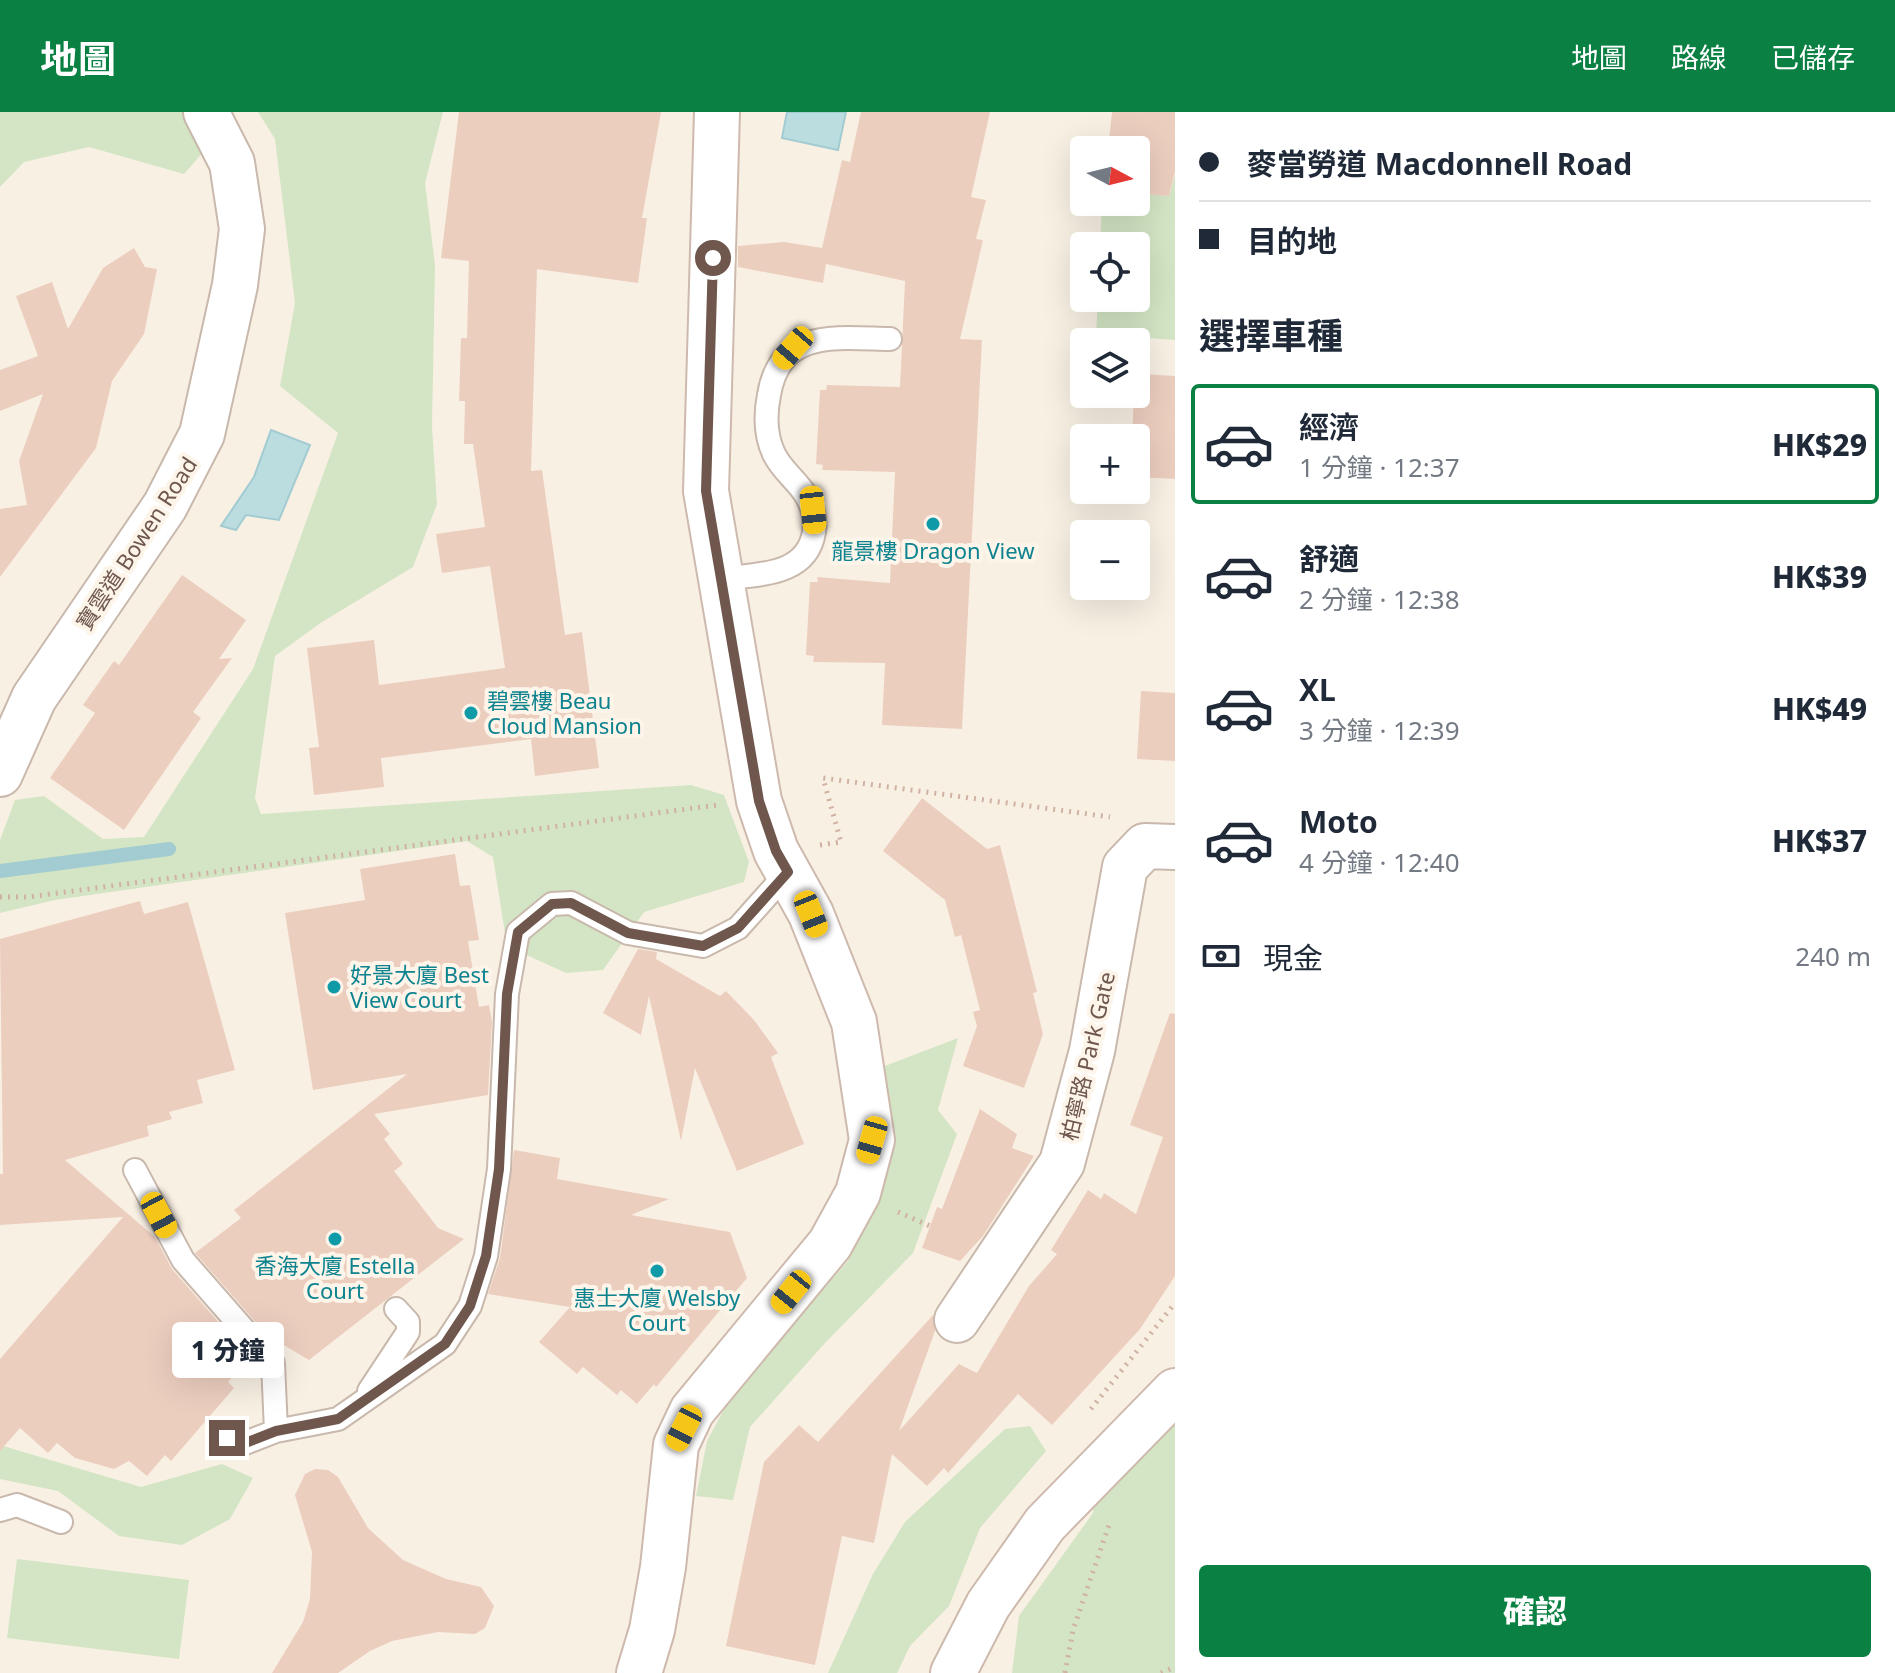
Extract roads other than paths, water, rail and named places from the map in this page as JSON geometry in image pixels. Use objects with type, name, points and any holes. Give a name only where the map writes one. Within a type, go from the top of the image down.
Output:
[{"type":"street","name":"寶雲道 Bowen Road","points":[[0,774],[34,698],[165,506],[202,434],[235,285],[242,229],[232,163],[206,112]]},
{"type":"street","points":[[639,1673],[652,1630],[663,1567],[676,1445],[692,1411],[830,1244],[858,1193],[872,1140],[854,1022],[811,914],[802,859],[776,851],[759,801],[706,491],[717,112]]},
{"type":"street","name":"柏寧路 Park Gate","points":[[957,1320],[1062,1163],[1092,1051],[1125,867],[1145,846],[1175,847]]},
{"type":"street","points":[[953,1673],[988,1605],[1045,1524],[1175,1391]]},
{"type":"lane","points":[[720,579],[780,571],[794,565],[812,543],[813,510],[799,485],[783,471],[772,451],[766,425],[773,375],[780,363],[793,348],[815,341],[890,339]]},
{"type":"lane","points":[[227,1438],[240,1445],[276,1431],[338,1419],[445,1344],[470,1306],[486,1256],[499,1169],[507,994],[518,932],[552,904],[571,903],[628,933],[703,946],[738,928],[802,859]]},
{"type":"lane","points":[[135,1170],[183,1260],[273,1363],[276,1431]]},
{"type":"lane","points":[[362,1402],[408,1332],[408,1322],[396,1309]]},
{"type":"lane","points":[[0,1510],[17,1505],[61,1522]]},
{"type":"water","points":[[787,112],[846,112],[838,150],[782,138]]},
{"type":"water","points":[[271,430],[310,445],[279,520],[246,515],[236,530],[221,526],[254,477]]},
{"type":"waterway","points":[[0,871],[169,849]]},
{"type":"place","name":"龍景樓 Dragon View","points":[[933,524]]},
{"type":"place","name":"碧雲樓 Beau Cloud Mansion","points":[[471,713]]},
{"type":"place","name":"好景大廈 Best View Court","points":[[334,987]]},
{"type":"place","name":"香海大廈 Estella Court","points":[[335,1239]]},
{"type":"place","name":"惠士大廈 Welsby Court","points":[[657,1271]]}]
